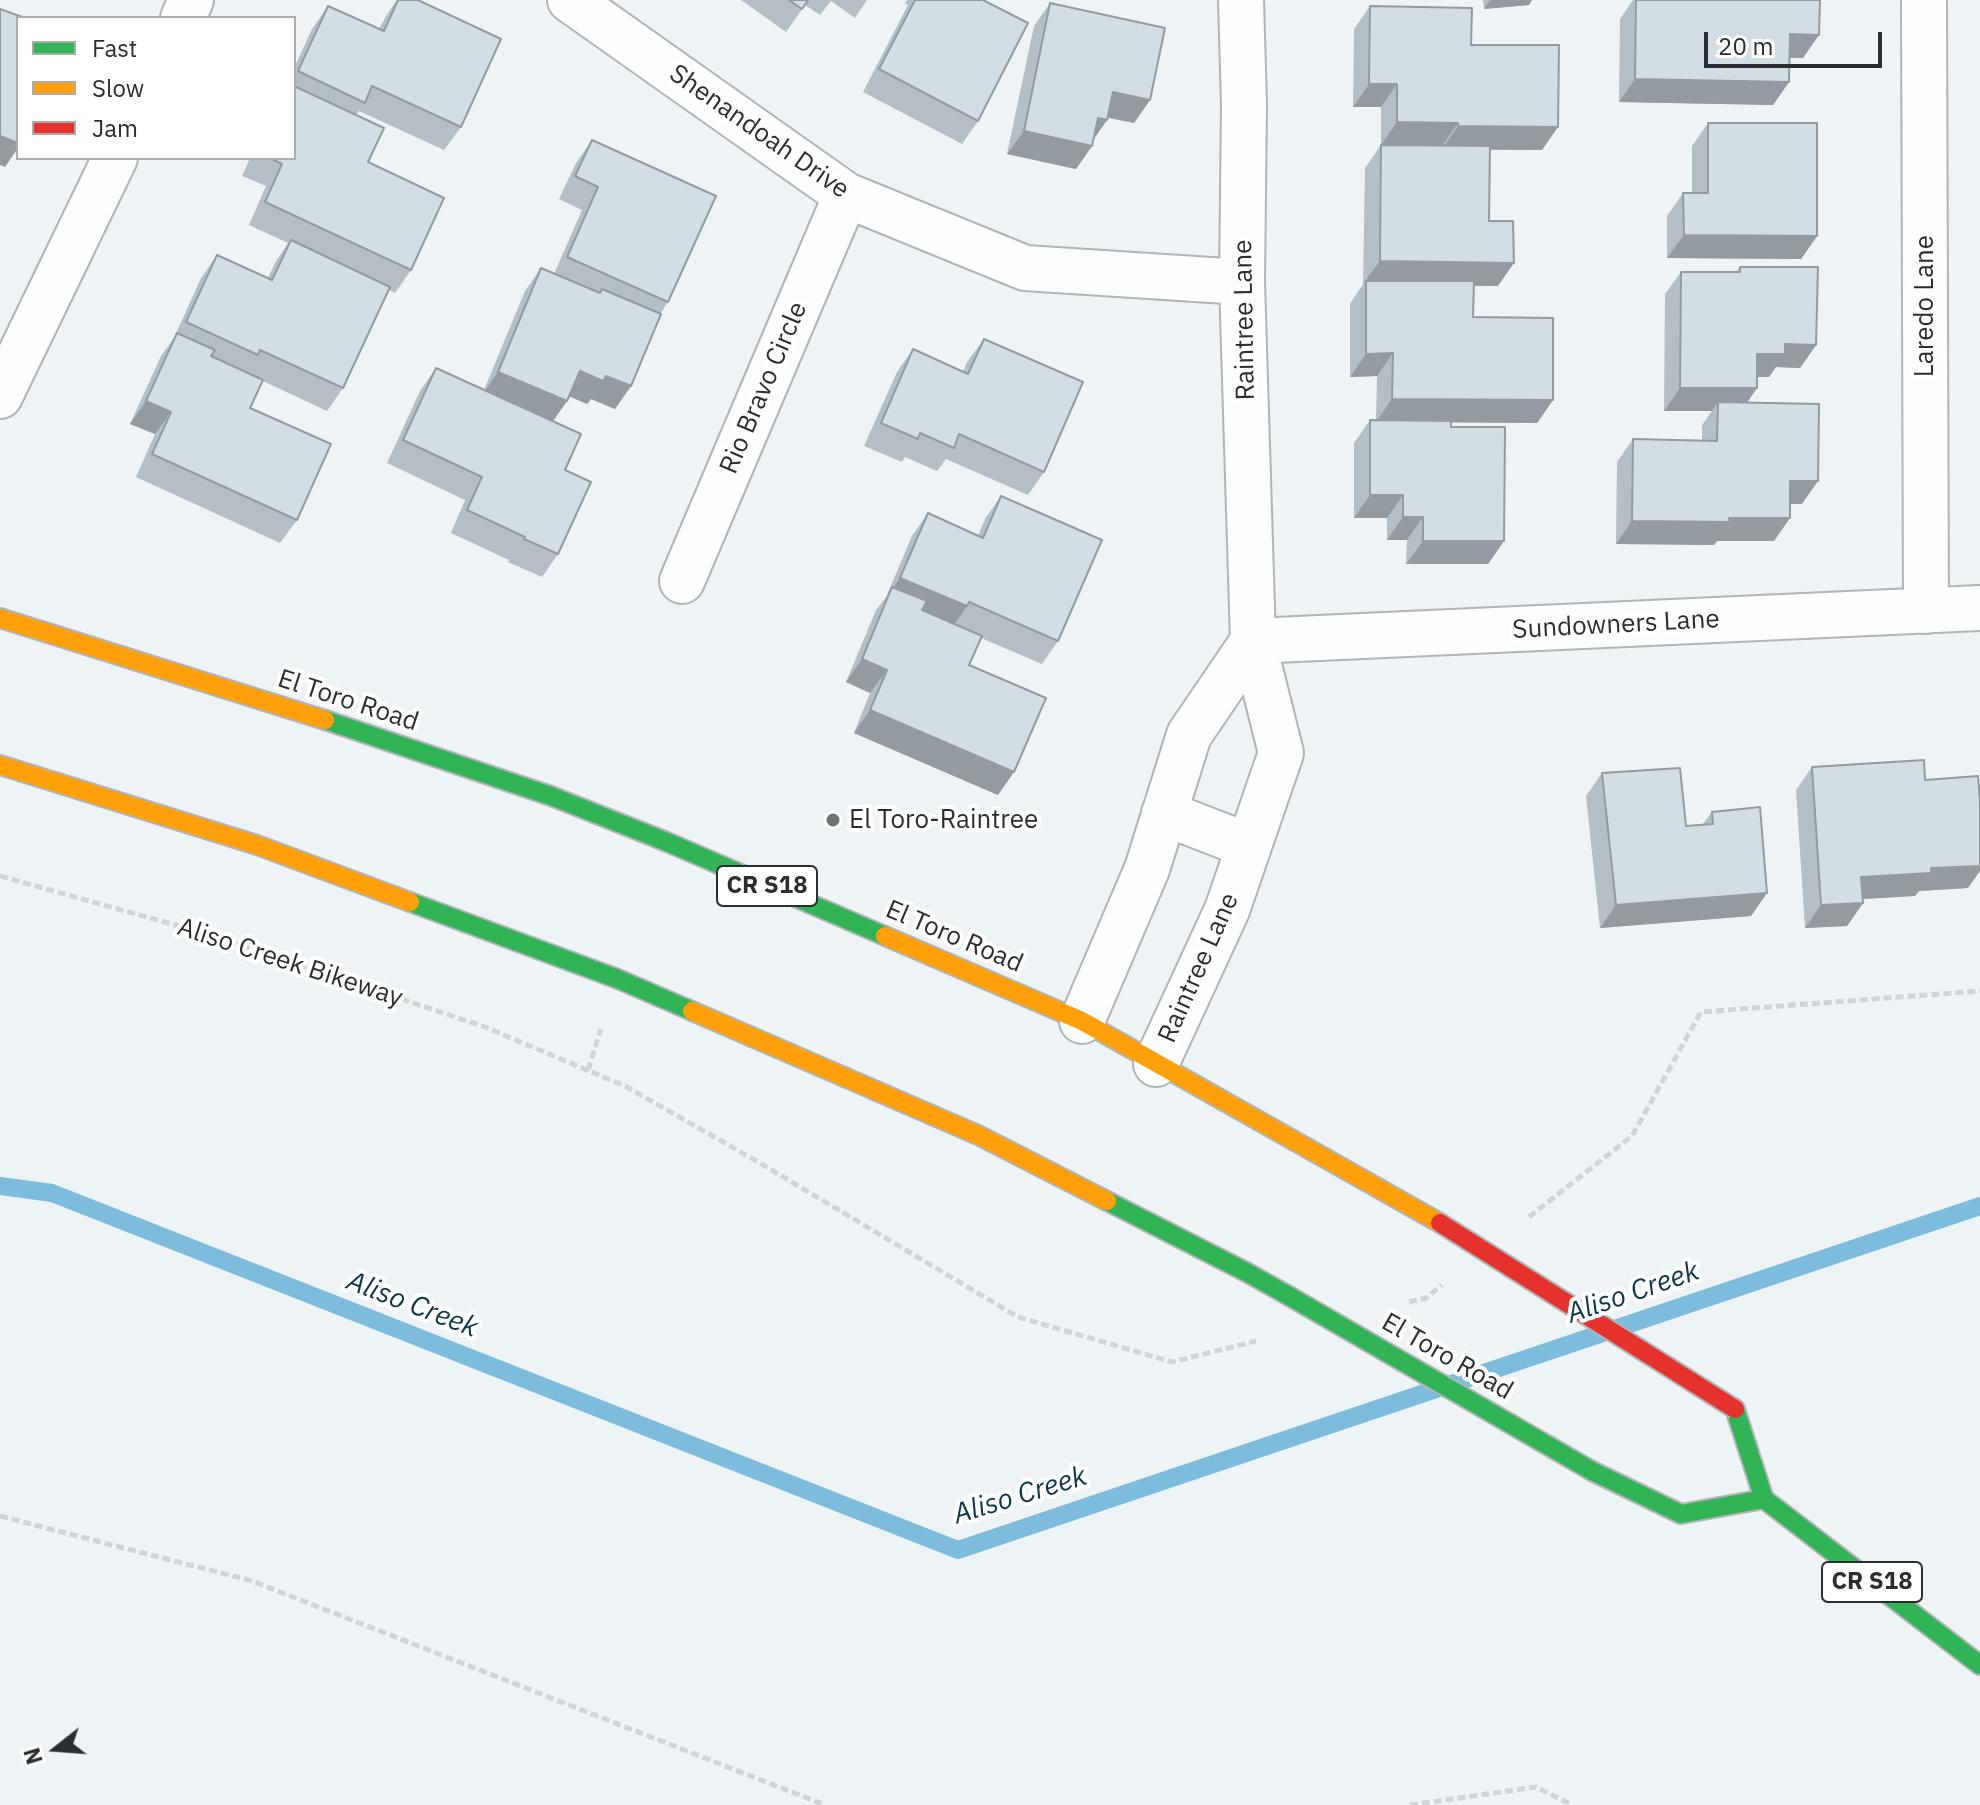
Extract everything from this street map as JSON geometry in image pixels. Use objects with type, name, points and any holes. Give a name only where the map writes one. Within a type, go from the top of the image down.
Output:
[{"type":"main road","name":"El Toro Road","points":[[0,618],[367,733],[551,796],[667,842],[1082,1021],[1440,1223],[1735,1409],[1764,1499],[1681,1514],[1592,1471],[1248,1273],[978,1135],[618,979],[257,845],[0,765]]},
{"type":"main road","name":"CR S18","points":[[1764,1499],[1980,1665]]},
{"type":"street","name":"Shenandoah Drive","points":[[570,0],[846,195],[1025,268],[1242,282]]},
{"type":"street","name":"Raintree Lane","points":[[1156,1064],[1227,910],[1281,753],[1253,641],[1242,282],[1244,105],[1241,0]]},
{"type":"street","name":"Laredo Lane","points":[[1924,0],[1926,611]]},
{"type":"street","points":[[0,396],[114,160]]},
{"type":"street","name":"Rio Bravo Circle","points":[[682,581],[846,195]]},
{"type":"street","name":"Sundowners Lane","points":[[1253,641],[1980,608]]},
{"type":"street","points":[[1082,1021],[1147,869],[1189,735],[1253,641]]},
{"type":"street","points":[[1164,813],[1249,846]]},
{"type":"path","name":"Aliso Creek Bikeway","points":[[0,876],[211,935],[485,1027],[575,1065]]},
{"type":"path","points":[[0,1516],[252,1581],[825,1805]]},
{"type":"path","points":[[1410,1805],[1536,1787],[1572,1805]]},
{"type":"building","points":[[398,0],[418,0],[501,39],[461,127],[372,86],[365,103],[298,71],[328,6],[384,31]]},
{"type":"building","points":[[789,0],[808,0],[802,9]]},
{"type":"building","points":[[915,0],[983,0],[1028,23],[978,121],[879,69]]},
{"type":"building","points":[[1636,0],[1820,0],[1819,35],[1790,34],[1789,82],[1635,79]]},
{"type":"building","points":[[1050,3],[1165,28],[1150,100],[1113,92],[1107,120],[1098,118],[1092,146],[1024,131]]},
{"type":"building","points":[[1370,6],[1472,8],[1471,45],[1559,45],[1558,127],[1397,122],[1397,84],[1369,84]]},
{"type":"building","points":[[0,9],[19,16],[16,16],[16,142],[0,136]]},
{"type":"building","points":[[296,87],[384,128],[368,162],[444,198],[411,270],[265,202],[282,164],[274,160],[296,160]]},
{"type":"building","points":[[1708,123],[1817,123],[1817,236],[1684,235],[1683,193],[1708,193]]},
{"type":"building","points":[[592,140],[716,196],[668,302],[567,257],[598,187],[575,176]]},
{"type":"building","points":[[1381,145],[1490,146],[1489,221],[1513,221],[1514,263],[1380,261]]},
{"type":"building","points":[[291,240],[390,287],[343,388],[260,350],[258,355],[186,322],[217,255],[272,280]]},
{"type":"building","points":[[1740,267],[1818,267],[1816,345],[1785,344],[1785,354],[1757,354],[1757,388],[1680,388],[1681,272],[1740,272]]},
{"type":"building","points":[[541,268],[661,314],[631,386],[606,376],[603,381],[580,371],[567,401],[498,372]]},
{"type":"building","points":[[1366,281],[1474,281],[1473,317],[1553,318],[1553,400],[1392,399],[1393,353],[1366,354]]},
{"type":"building","points":[[177,333],[215,350],[211,356],[263,380],[250,408],[331,444],[297,520],[152,454],[171,412],[146,401]]},
{"type":"building","points":[[984,339],[1083,382],[1044,472],[959,434],[954,448],[920,433],[918,439],[881,423],[913,349],[968,374]]},
{"type":"building","points":[[436,368],[581,434],[565,470],[591,482],[558,554],[467,510],[482,477],[403,440]]},
{"type":"building","points":[[1718,402],[1819,404],[1818,481],[1790,481],[1790,518],[1729,518],[1730,522],[1632,521],[1633,439],[1717,441]]},
{"type":"building","points":[[1370,420],[1451,421],[1451,427],[1505,427],[1504,541],[1423,541],[1423,517],[1403,517],[1403,495],[1370,495]]},
{"type":"building","points":[[1001,496],[1102,540],[1058,641],[969,602],[967,606],[900,578],[928,513],[983,538]]},
{"type":"building","points":[[892,587],[927,601],[922,610],[982,636],[969,665],[1046,698],[1014,772],[870,710],[887,670],[862,659]]},
{"type":"building","points":[[1924,760],[1925,780],[1978,776],[1980,866],[1931,868],[1931,873],[1861,877],[1863,903],[1821,905],[1812,767]]},
{"type":"building","points":[[1680,768],[1686,826],[1713,824],[1712,812],[1760,807],[1767,893],[1616,905],[1602,773]]},
{"type":"waterway","name":"Aliso Creek","points":[[0,1186],[52,1193],[958,1550],[1980,1206]]},
{"type":"traffic: fast","points":[[325,720],[551,796],[667,842],[885,936]]},
{"type":"traffic: fast","points":[[410,902],[618,979],[692,1011]]},
{"type":"traffic: fast","points":[[1107,1201],[1289,1296]]},
{"type":"traffic: fast","points":[[1289,1296],[1592,1471]]},
{"type":"traffic: fast","points":[[1735,1409],[1764,1499],[1980,1665]]},
{"type":"traffic: fast","points":[[1592,1471],[1681,1514],[1764,1499]]},
{"type":"traffic: slow","points":[[0,618],[325,720]]},
{"type":"traffic: slow","points":[[0,765],[257,845],[410,902]]},
{"type":"traffic: slow","points":[[885,936],[1082,1021],[1440,1223]]},
{"type":"traffic: slow","points":[[692,1011],[978,1135],[1107,1201]]},
{"type":"traffic: jam","points":[[1440,1223],[1735,1409]]},
{"type":"place","name":"El Toro-Raintree","points":[[833,820]]}]
